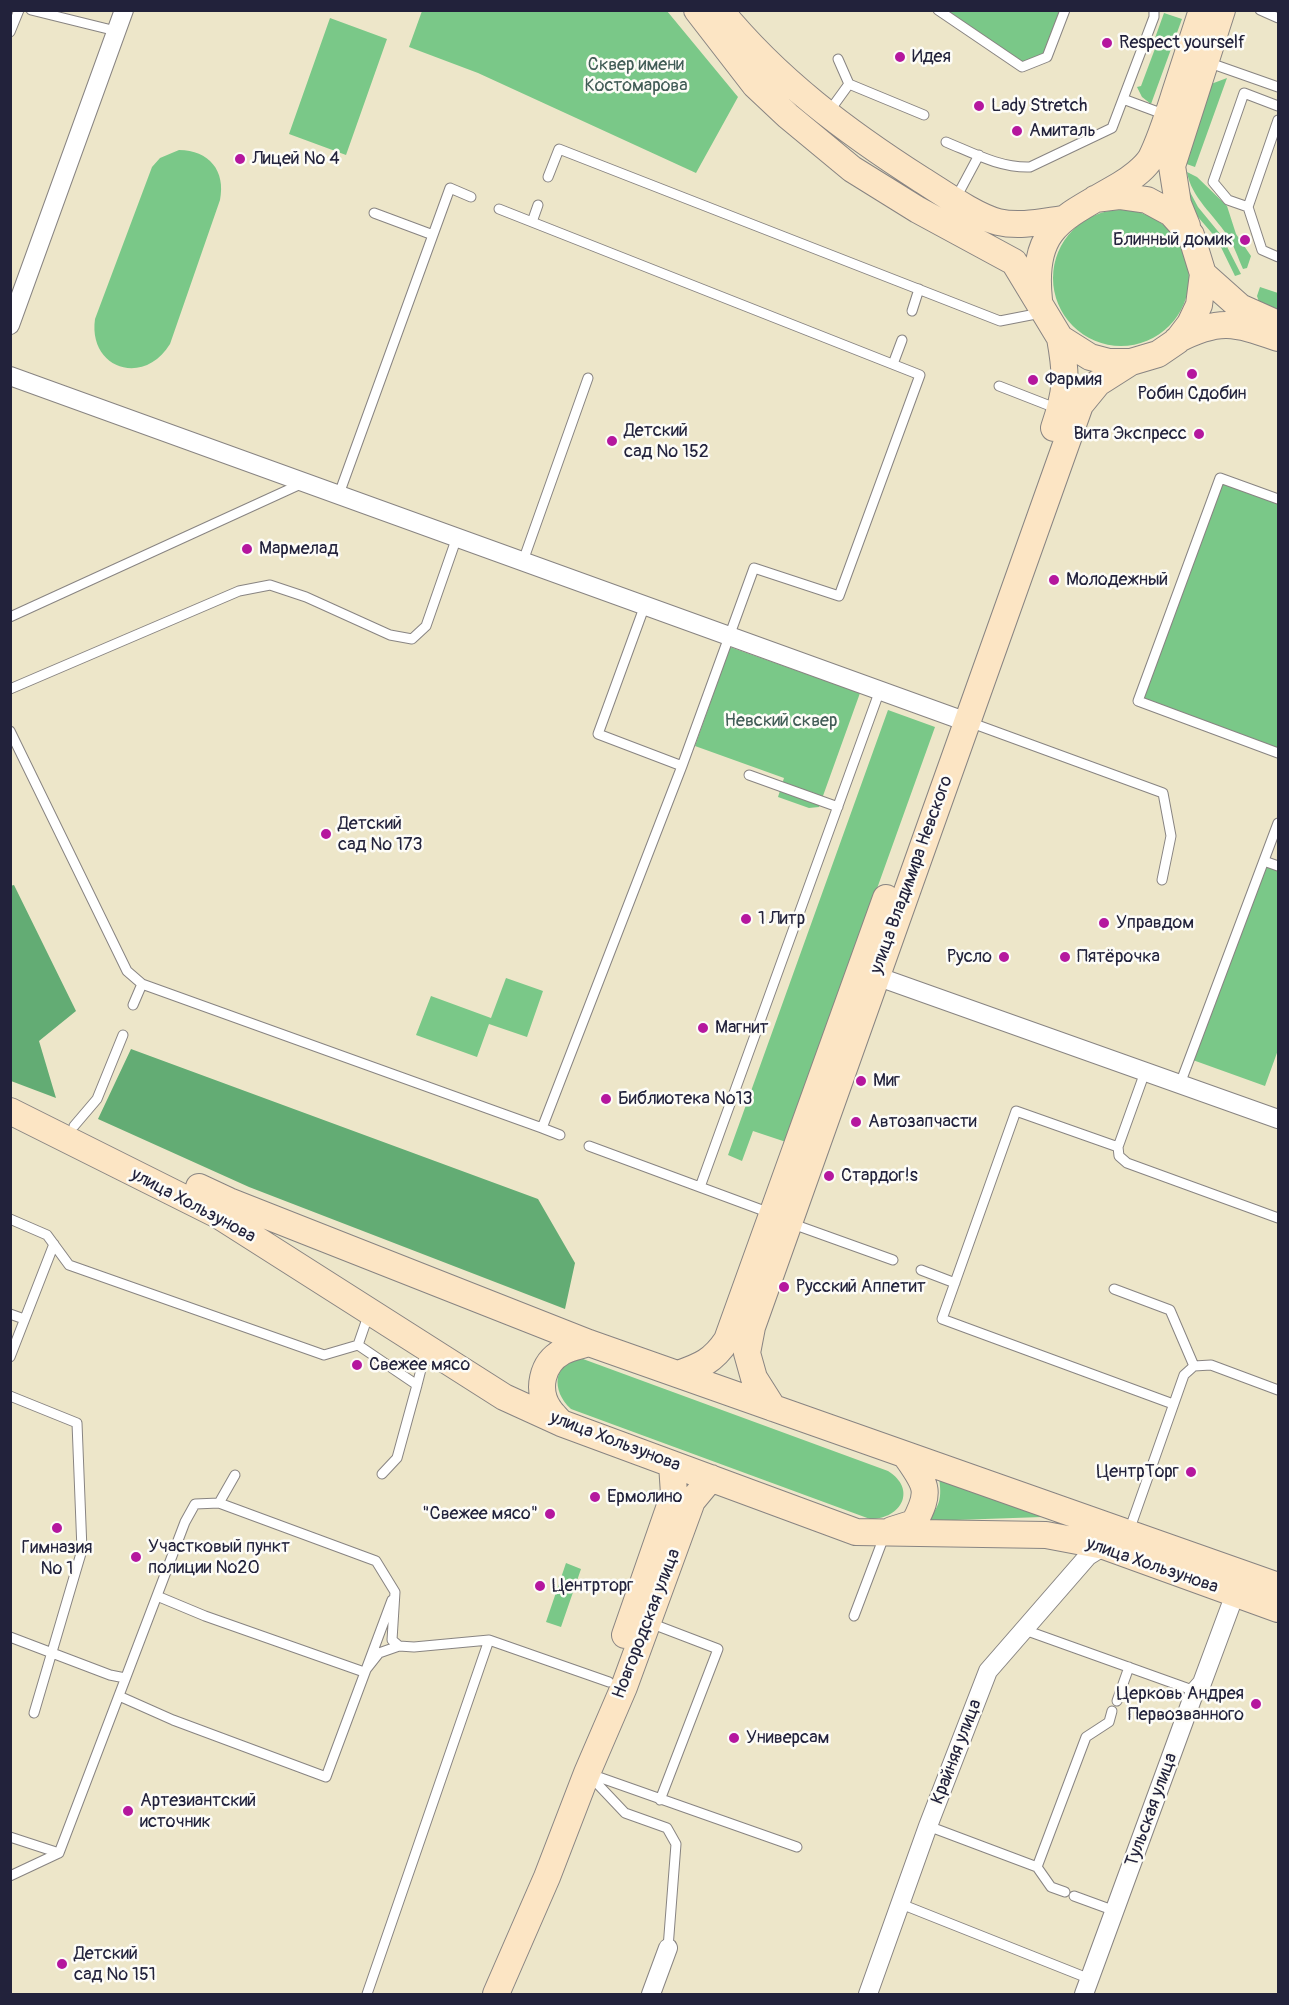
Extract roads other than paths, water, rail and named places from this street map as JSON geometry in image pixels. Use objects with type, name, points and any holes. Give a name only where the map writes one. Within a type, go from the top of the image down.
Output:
[{"type":"main road","points":[[697,10],[755,84],[788,116],[852,169],[928,216],[1014,262],[1060,338],[1090,357],[1109,362],[1131,362],[1158,354],[1200,328],[1216,324],[1233,325],[1278,338]]},
{"type":"main road","points":[[720,10],[757,52],[826,115],[954,201],[996,221],[1014,225],[1062,219]]},
{"type":"main road","points":[[1177,341],[1190,324],[1199,305],[1203,274],[1191,235],[1178,204],[1172,166],[1196,59],[1202,10]]},
{"type":"main road","points":[[1042,307],[1036,275],[1040,254],[1050,232],[1062,219],[1128,179],[1150,160],[1168,115],[1222,10]]},
{"type":"main road","points":[[1095,199],[1119,196],[1147,200],[1171,213],[1191,235]]},
{"type":"main road","points":[[1203,274],[1240,307],[1278,324]]},
{"type":"main road","name":"улица Владимира Невского","points":[[678,1374],[699,1366],[717,1355],[727,1340],[781,1218],[876,976],[1064,399],[1066,370],[1060,338]]},
{"type":"main road","name":"улица Владимира Невского","points":[[773,1408],[754,1378],[747,1353],[781,1218],[959,719],[1080,405],[1098,382],[1131,362]]},
{"type":"main road","name":"улица Хользунова","points":[[10,1093],[229,1201],[589,1344],[1278,1586]]},
{"type":"main road","name":"улица Хользунова","points":[[10,1111],[218,1215],[504,1397],[561,1423],[856,1532],[1046,1535],[1104,1546],[1278,1609]]},
{"type":"main road","points":[[308,1272],[301,1254],[303,1248],[306,1243],[322,1238]]},
{"type":"main road","points":[[561,1423],[548,1408],[542,1393],[545,1371],[551,1361],[561,1352],[589,1344]]},
{"type":"main road","points":[[886,1532],[914,1523],[925,1504],[924,1484],[906,1456]]},
{"type":"main road","name":"Новгородская улица","points":[[587,1773],[609,1682],[674,1494],[672,1464]]},
{"type":"main road","name":"Новгородская улица","points":[[496,1994],[548,1878],[587,1773],[624,1687],[692,1501],[711,1478]]},
{"type":"street","points":[[10,325],[14,305],[124,10]]},
{"type":"street","points":[[10,375],[959,719]]},
{"type":"street","points":[[876,976],[1278,1119]]},
{"type":"street","name":"Крайняя улица","points":[[868,1995],[987,1671],[1088,1556],[1104,1546]]},
{"type":"street","name":"Тульская улица","points":[[1087,1987],[1195,1691],[1202,1683],[1234,1594]]},
{"type":"street","points":[[651,1995],[668,1948]]},
{"type":"lane","points":[[10,32],[19,10]]},
{"type":"lane","points":[[31,10],[116,31]]},
{"type":"lane","points":[[938,10],[1022,67],[1047,57],[1065,10]]},
{"type":"lane","points":[[946,142],[1000,164],[1030,167],[1113,128],[1154,17],[1154,10]]},
{"type":"lane","points":[[1260,10],[1278,16]]},
{"type":"lane","points":[[838,59],[849,84],[924,115]]},
{"type":"lane","points":[[1196,59],[1278,87]]},
{"type":"lane","points":[[826,115],[849,84]]},
{"type":"lane","points":[[1248,207],[1228,200],[1213,183],[1244,93],[1278,105]]},
{"type":"lane","points":[[1123,99],[1168,115]]},
{"type":"lane","points":[[1278,120],[1248,207],[1262,250],[1278,257]]},
{"type":"lane","points":[[548,177],[559,150],[1000,321],[1042,307]]},
{"type":"lane","points":[[954,201],[979,155]]},
{"type":"lane","points":[[339,494],[450,188],[471,197]]},
{"type":"lane","points":[[532,222],[538,205]]},
{"type":"lane","points":[[499,209],[920,375],[839,596],[754,568],[682,766],[542,1128]]},
{"type":"lane","points":[[374,213],[433,235]]},
{"type":"lane","points":[[912,311],[919,289]]},
{"type":"lane","points":[[893,364],[902,340]]},
{"type":"lane","points":[[523,561],[588,378]]},
{"type":"lane","points":[[999,386],[1060,410]]},
{"type":"lane","points":[[1278,499],[1220,477],[1138,701],[1278,753]]},
{"type":"lane","points":[[10,617],[304,482]]},
{"type":"lane","points":[[10,689],[239,591],[270,585],[306,597],[390,635],[412,639],[426,626],[457,537]]},
{"type":"lane","points":[[645,605],[598,734],[682,766]]},
{"type":"lane","points":[[700,1187],[880,690]]},
{"type":"lane","points":[[959,719],[1163,793],[1171,836],[1162,880]]},
{"type":"lane","points":[[10,731],[127,971],[142,984],[560,1135]]},
{"type":"lane","points":[[749,775],[838,807]]},
{"type":"lane","points":[[1180,1084],[1278,823]]},
{"type":"lane","points":[[1264,861],[1278,866]]},
{"type":"lane","points":[[133,1005],[142,984]]},
{"type":"lane","points":[[74,1126],[97,1099],[123,1035]]},
{"type":"lane","points":[[1145,1072],[1118,1147],[1119,1156],[1127,1163],[1278,1218]]},
{"type":"lane","points":[[1118,1147],[1016,1111],[942,1319],[1173,1404]]},
{"type":"lane","points":[[589,1146],[893,1260]]},
{"type":"lane","points":[[10,1219],[47,1235],[69,1265],[324,1355],[358,1345]]},
{"type":"lane","points":[[10,1357],[54,1244]]},
{"type":"lane","points":[[921,1270],[955,1283]]},
{"type":"lane","points":[[1114,1289],[1170,1310],[1194,1366]]},
{"type":"lane","points":[[358,1345],[369,1311]]},
{"type":"lane","points":[[10,1314],[24,1319]]},
{"type":"lane","points":[[358,1345],[417,1385]]},
{"type":"lane","points":[[382,1474],[397,1458],[426,1348]]},
{"type":"lane","points":[[1129,1532],[1173,1404],[1184,1376],[1194,1366],[1210,1365],[1278,1390]]},
{"type":"lane","points":[[10,1396],[77,1423],[82,1550],[34,1713]]},
{"type":"lane","points":[[219,1503],[235,1475]]},
{"type":"lane","points":[[10,1876],[59,1853],[185,1522],[195,1504],[219,1503],[376,1561],[394,1592],[392,1640],[399,1646]]},
{"type":"lane","points":[[854,1616],[886,1532]]},
{"type":"lane","points":[[119,1696],[173,1720],[326,1777],[394,1592]]},
{"type":"lane","points":[[157,1596],[205,1616],[364,1672]]},
{"type":"lane","points":[[648,1623],[718,1649],[660,1800]]},
{"type":"lane","points":[[1022,1629],[1195,1691]]},
{"type":"lane","points":[[10,1637],[110,1675],[125,1678]]},
{"type":"lane","points":[[364,1672],[379,1653],[399,1646],[414,1647],[489,1640],[609,1682]]},
{"type":"lane","points":[[367,1995],[489,1640]]},
{"type":"lane","points":[[1117,1701],[1129,1667]]},
{"type":"lane","points":[[1037,1867],[1086,1737],[1109,1722],[1112,1711]]},
{"type":"lane","points":[[587,1773],[797,1847]]},
{"type":"lane","points":[[587,1773],[625,1814],[667,1828],[676,1844],[668,1948]]},
{"type":"lane","points":[[928,1827],[1037,1867],[1051,1887],[1115,1911]]},
{"type":"lane","points":[[10,1837],[59,1853]]},
{"type":"lane","points":[[901,1904],[1087,1987]]},
{"type":"place","name":"Respect yourself","points":[[1107,43]]},
{"type":"place","name":"Идея","points":[[900,57]]},
{"type":"place","name":"Lady Stretch","points":[[979,106]]},
{"type":"place","name":"Амиталь","points":[[1017,131]]},
{"type":"place","name":"Лицей № 4","points":[[240,159]]},
{"type":"place","name":"Блинный домик","points":[[1245,240]]},
{"type":"place","name":"Робин Сдобин","points":[[1192,374]]},
{"type":"place","name":"Фармия","points":[[1033,380]]},
{"type":"place","name":"Вита Экспресс","points":[[1199,434]]},
{"type":"place","name":"Детский сад № 152","points":[[612,441]]},
{"type":"place","name":"Мармелад","points":[[247,549]]},
{"type":"place","name":"Молодежный","points":[[1054,580]]},
{"type":"place","name":"Детский сад № 173","points":[[326,834]]},
{"type":"place","name":"1 Литр","points":[[746,919]]},
{"type":"place","name":"Управдом","points":[[1104,923]]},
{"type":"place","name":"Русло","points":[[1004,957]]},
{"type":"place","name":"Пятёрочка","points":[[1065,957]]},
{"type":"place","name":"Магнит","points":[[703,1028]]},
{"type":"place","name":"Миг","points":[[861,1081]]},
{"type":"place","name":"Библиотека №13","points":[[606,1099]]},
{"type":"place","name":"Автозапчасти","points":[[856,1122]]},
{"type":"place","name":"Стардог!s","points":[[829,1176]]},
{"type":"place","name":"Русский Аппетит","points":[[784,1287]]},
{"type":"place","name":"Свежее мясо","points":[[357,1365]]},
{"type":"place","name":"ЦентрТорг","points":[[1191,1472]]},
{"type":"place","name":"Ермолино","points":[[595,1497]]},
{"type":"place","name":"\"Свежее мясо\"","points":[[550,1514]]},
{"type":"place","name":"Гимназия № 1","points":[[57,1528]]},
{"type":"place","name":"Участковый пункт полиции №20","points":[[136,1557]]},
{"type":"place","name":"Центрторг","points":[[540,1586]]},
{"type":"place","name":"Церковь Андрея Первозванного","points":[[1256,1704]]},
{"type":"place","name":"Универсам","points":[[734,1738]]},
{"type":"place","name":"Артезиантский источник","points":[[128,1811]]},
{"type":"place","name":"Детский сад № 151","points":[[62,1964]]},
{"type":"park label","name":"Сквер имени Костомарова","points":[[636,76]]},
{"type":"park label","name":"Невский сквер","points":[[781,721]]}]
